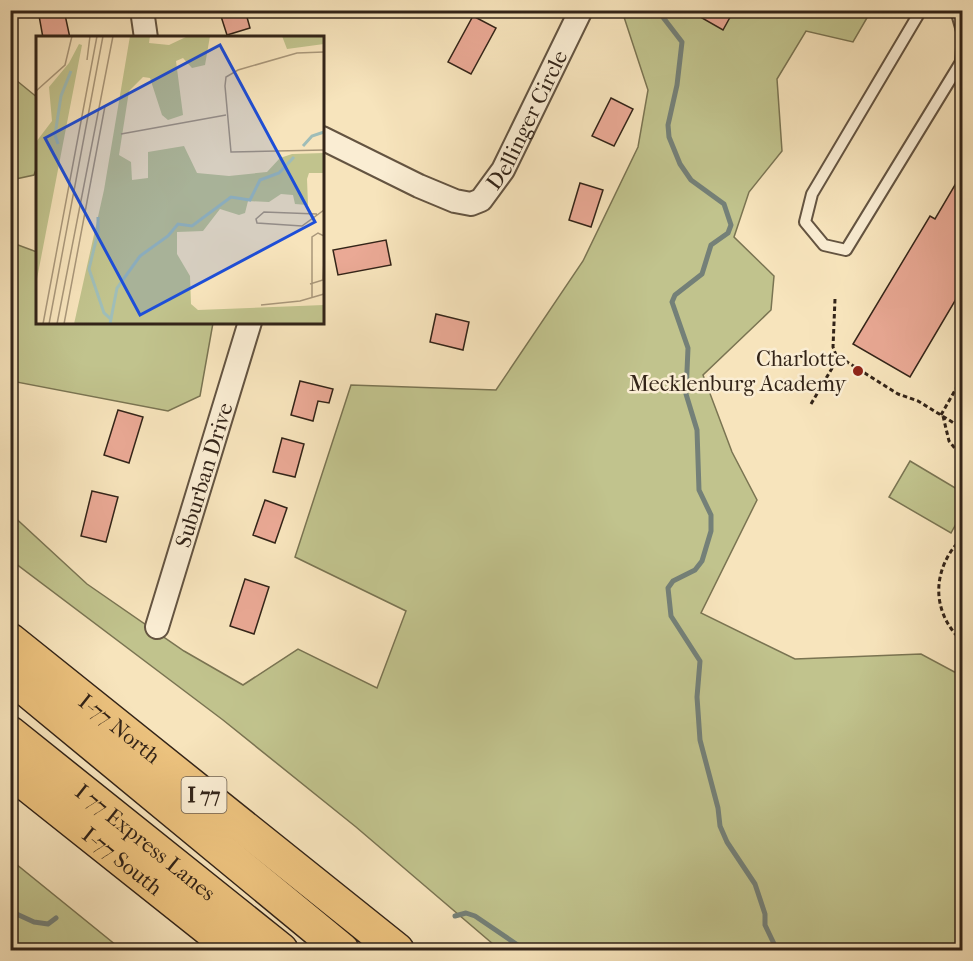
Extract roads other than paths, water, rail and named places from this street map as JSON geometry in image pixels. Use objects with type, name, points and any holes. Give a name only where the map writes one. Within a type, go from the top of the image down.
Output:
[{"type":"highway","name":"I-77 North","points":[[10,640],[397,951]]},
{"type":"highway","name":"I 77 Express Lanes","points":[[10,676],[342,951]]},
{"type":"highway","name":"I 77 Express Lanes","points":[[10,733],[281,951]]},
{"type":"highway","name":"I-77 South","points":[[10,771],[234,951]]},
{"type":"street","points":[[142,10],[146,36]]},
{"type":"street","name":"Dellinger Circle","points":[[324,139],[418,186],[455,201],[471,204],[481,200],[503,170],[581,10]]},
{"type":"street","name":"Suburban Drive","points":[[157,627],[249,324]]},
{"type":"lane","points":[[921,10],[812,195],[805,222],[824,245],[846,250],[961,62],[963,48]]},
{"type":"lane","points":[[956,10],[963,31]]},
{"type":"waterway","points":[[661,10],[662,16],[682,42],[677,85],[668,125],[669,137],[680,164],[691,180],[724,204],[731,225],[728,233],[711,245],[702,274],[675,295],[672,302],[688,348],[686,394],[697,430],[699,490],[711,515],[711,531],[702,561],[695,570],[673,581],[668,588],[671,616],[700,661],[697,697],[700,740],[718,808],[720,826],[727,842],[755,884],[765,914],[765,925],[777,950]]},
{"type":"waterway","points":[[10,911],[34,922],[48,924],[56,918]]},
{"type":"waterway","points":[[455,916],[466,913],[475,916],[525,950]]},
{"type":"place","name":"Charlotte Mecklenburg Academy","points":[[858,371]]}]
